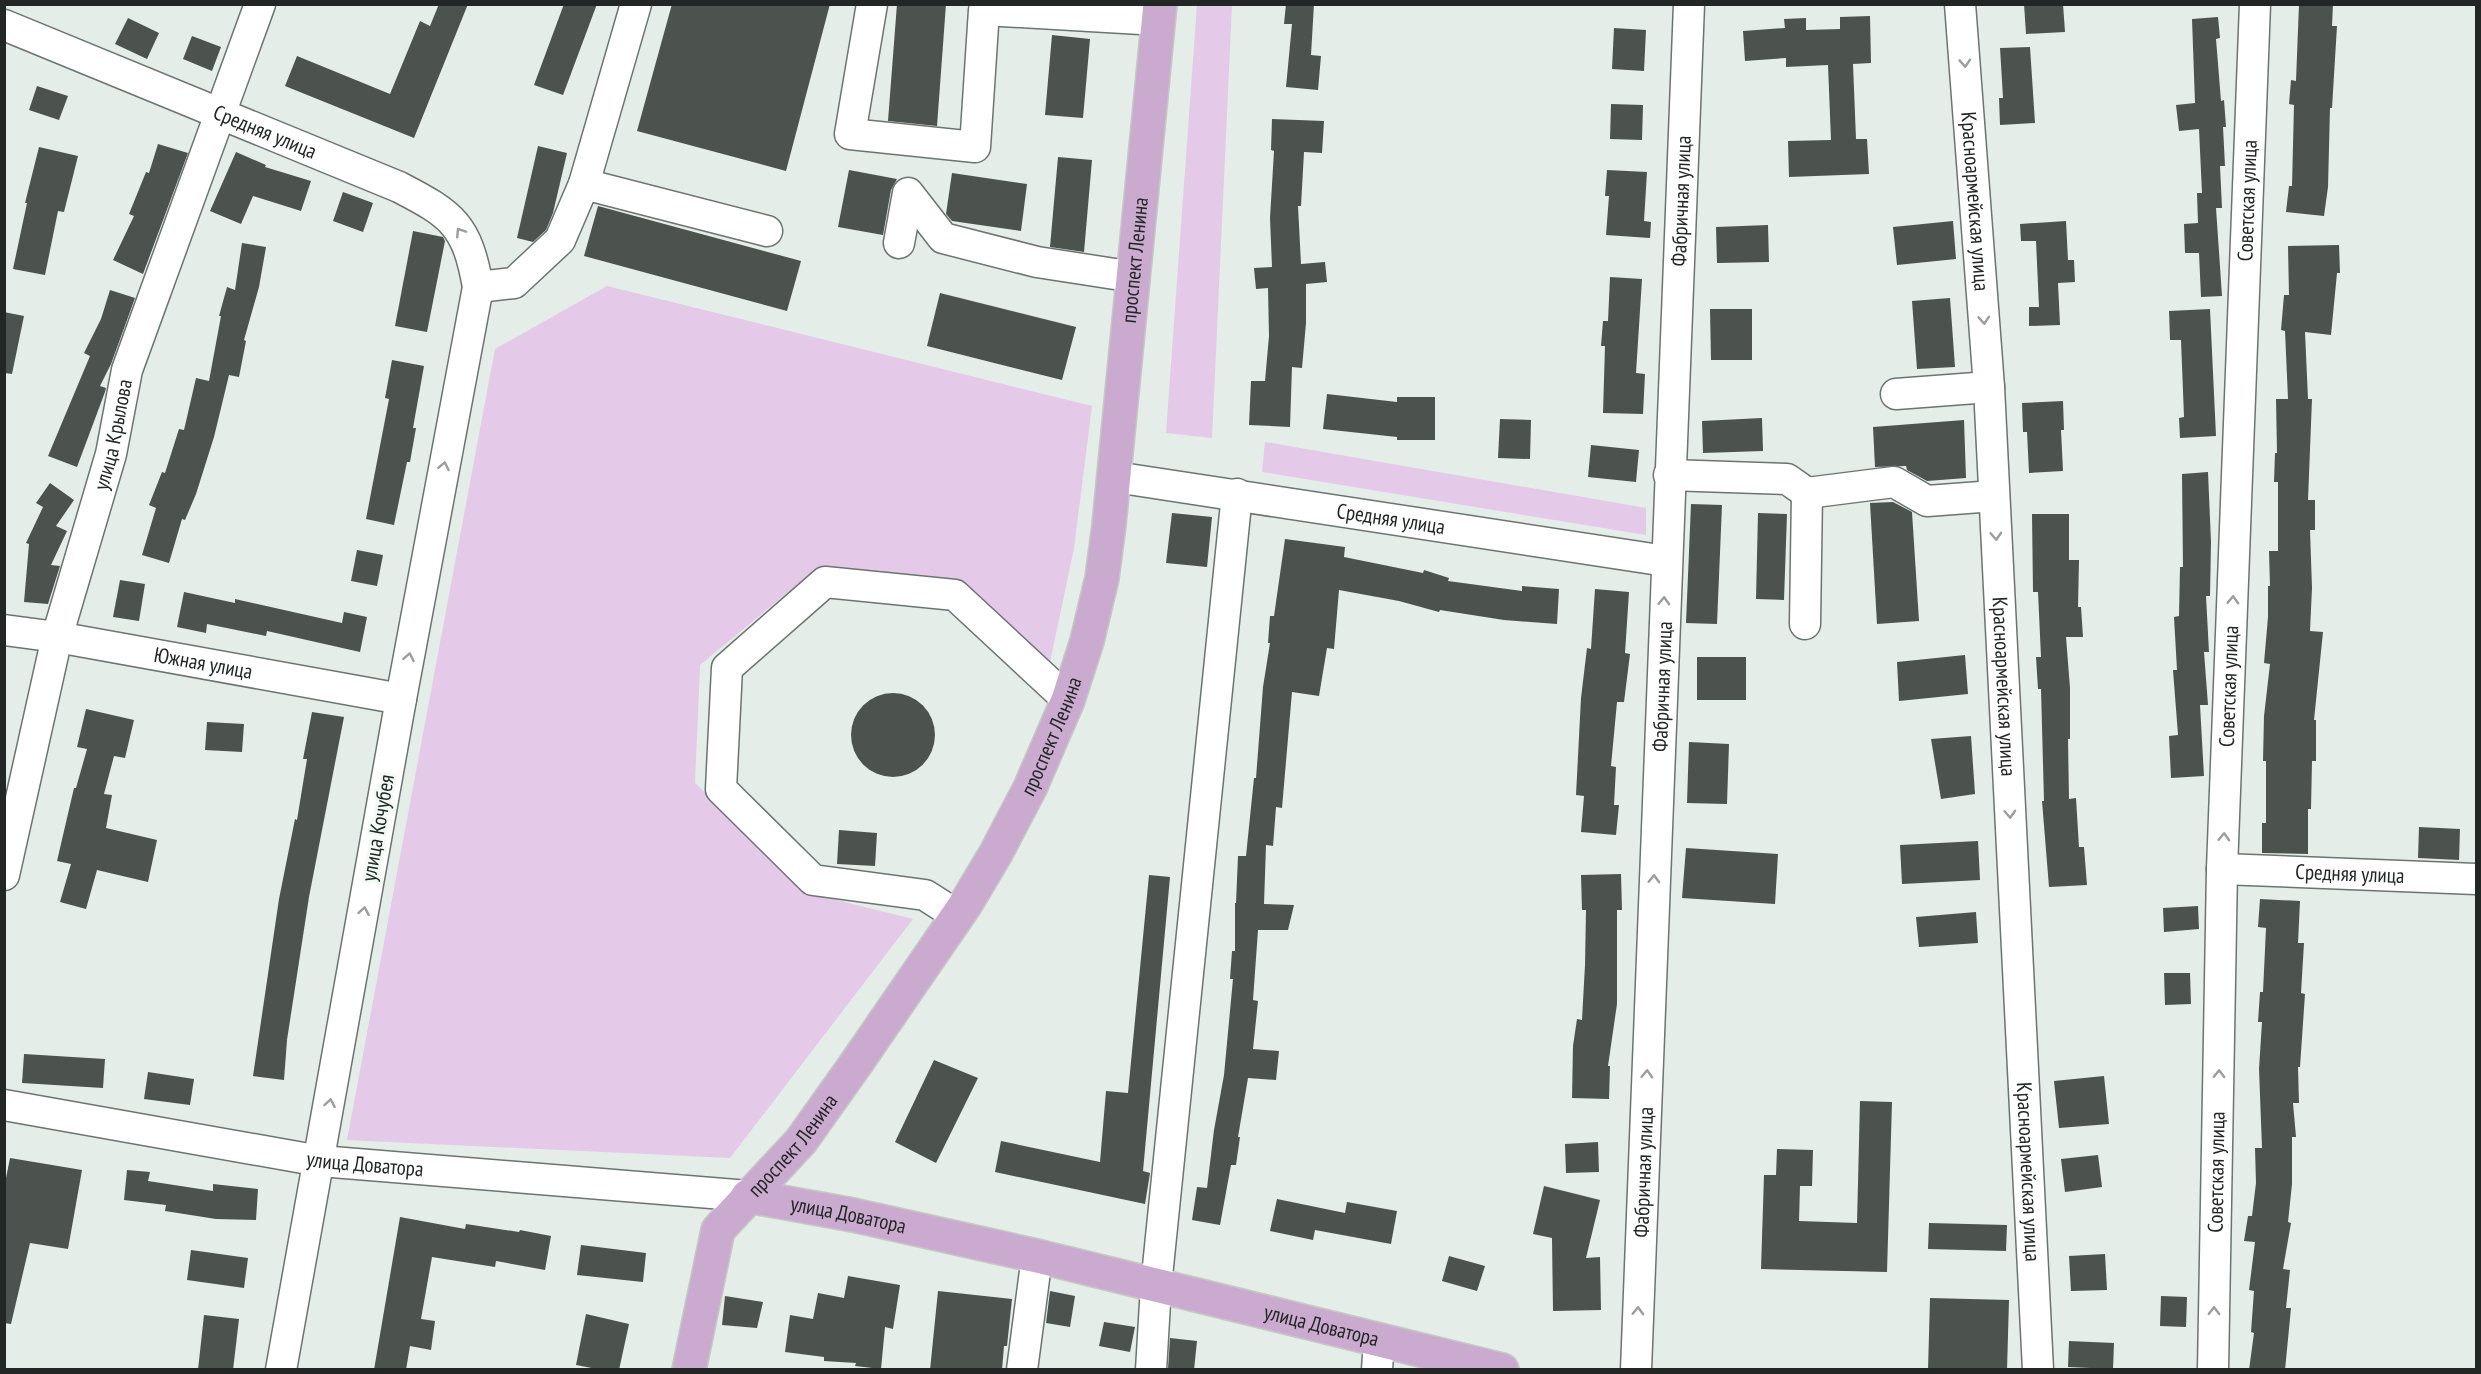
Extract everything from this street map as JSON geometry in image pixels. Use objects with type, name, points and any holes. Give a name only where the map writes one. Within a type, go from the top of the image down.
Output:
[{"type":"main road","name":"проспект Ленина","points":[[689,1370],[718,1230],[801,1141],[958,916],[996,853],[1030,788],[1068,700],[1087,641],[1102,578],[1115,477],[1159,12]]},
{"type":"main road","name":"улица Доватора","points":[[748,1196],[853,1215],[1037,1256],[1156,1286],[1378,1355],[1502,1370]]},
{"type":"street","name":"улица Крылова","points":[[4,875],[57,637],[111,454],[127,370],[260,4]]},
{"type":"street","points":[[478,287],[514,283],[560,240],[584,184],[636,4]]},
{"type":"street","points":[[872,4],[850,134],[975,147],[984,10],[1159,12]]},
{"type":"street","name":"Фабричная улица","points":[[1636,1370],[1689,4]]},
{"type":"street","name":"Красноармейская улица","points":[[1960,4],[1989,387],[2038,1370]]},
{"type":"street","name":"Советская улица","points":[[2213,1370],[2223,869],[2255,4]]},
{"type":"street","name":"Средняя улица","points":[[4,25],[399,187],[437,207],[460,230],[472,256],[478,287]]},
{"type":"street","points":[[584,184],[767,231]]},
{"type":"street","points":[[899,243],[908,193],[943,238],[1037,262],[1134,277]]},
{"type":"street","name":"улица Кочубея","points":[[281,1370],[401,699],[478,287]]},
{"type":"street","points":[[1896,393],[1989,387]]},
{"type":"street","points":[[1669,475],[1787,479],[1807,493],[1894,482],[1927,501],[1994,496]]},
{"type":"street","name":"Средняя улица","points":[[1115,477],[1666,561]]},
{"type":"street","points":[[1805,624],[1807,493]]},
{"type":"street","points":[[1150,1370],[1156,1286],[1237,494]]},
{"type":"street","points":[[958,916],[925,895],[813,880],[721,789],[727,668],[825,582],[837,583],[954,595],[1068,700]]},
{"type":"street","name":"Южная улица","points":[[4,630],[57,637],[401,699]]},
{"type":"street","name":"Средняя улица","points":[[2223,869],[2476,879]]},
{"type":"street","name":"улица Доватора","points":[[4,1105],[320,1161],[748,1196]]},
{"type":"street","points":[[1022,1370],[1037,1256]]},
{"type":"shaded area","points":[[1197,5],[1232,5],[1212,438],[1166,433]]},
{"type":"shaded area","points":[[607,286],[1092,406],[1074,548],[1050,662],[961,584],[817,568],[700,665],[695,783],[812,894],[913,919],[730,1158],[347,1140],[495,349]]},
{"type":"shaded area","points":[[1265,442],[1646,508],[1646,535],[1262,472]]},
{"type":"building","points":[[439,4],[468,4],[414,138],[285,86],[297,56],[390,94],[420,21],[430,26]]},
{"type":"building","points":[[564,4],[597,4],[563,95],[534,85]]},
{"type":"building","points":[[672,4],[830,4],[786,171],[637,131]]},
{"type":"building","points":[[897,4],[946,4],[937,126],[888,121]]},
{"type":"building","points":[[1286,4],[1314,4],[1311,55],[1321,56],[1318,90],[1286,87],[1292,24],[1284,24]]},
{"type":"building","points":[[2024,4],[2063,4],[2065,32],[2026,34]]},
{"type":"building","points":[[2299,4],[2333,4],[2332,26],[2337,26],[2332,108],[2330,108],[2328,187],[2324,216],[2286,212],[2289,186],[2292,186],[2294,105],[2289,104],[2291,80],[2296,81]]},
{"type":"building","points":[[1870,16],[1871,63],[1853,64],[1856,139],[1867,139],[1869,174],[1789,177],[1788,141],[1831,140],[1828,65],[1786,67],[1786,58],[1745,61],[1743,31],[1785,28],[1784,19],[1806,18],[1806,30],[1840,29],[1840,17]]},
{"type":"building","points":[[2218,17],[2220,38],[2216,39],[2221,101],[2224,100],[2226,127],[2223,127],[2225,166],[2220,166],[2222,208],[2216,208],[2222,296],[2201,297],[2199,253],[2185,253],[2184,224],[2198,223],[2197,193],[2202,193],[2199,129],[2179,131],[2176,105],[2195,103],[2192,19]]},
{"type":"building","points":[[128,18],[159,33],[147,59],[115,44]]},
{"type":"building","points":[[1614,28],[1646,30],[1644,71],[1612,69]]},
{"type":"building","points":[[1052,35],[1090,39],[1083,118],[1045,115]]},
{"type":"building","points":[[192,36],[221,47],[212,71],[183,59]]},
{"type":"building","points":[[2030,47],[2035,123],[2000,125],[1999,98],[2003,98],[2000,48]]},
{"type":"building","points":[[37,86],[68,96],[59,120],[29,110]]},
{"type":"building","points":[[1611,104],[1643,105],[1642,140],[1610,139]]},
{"type":"building","points":[[1272,119],[1324,121],[1322,153],[1304,152],[1301,206],[1298,206],[1301,264],[1325,262],[1327,282],[1306,284],[1306,323],[1302,368],[1292,367],[1290,427],[1249,425],[1251,381],[1265,381],[1269,336],[1268,288],[1256,289],[1254,268],[1272,267],[1270,218],[1274,151],[1271,150]]},
{"type":"building","points":[[158,144],[188,153],[143,274],[113,260],[134,216],[129,214],[146,172],[149,173]]},
{"type":"building","points":[[538,146],[567,153],[553,213],[546,230],[533,242],[517,238]]},
{"type":"building","points":[[39,147],[78,156],[64,212],[58,211],[45,275],[13,269],[27,203],[25,203]]},
{"type":"building","points":[[236,152],[266,165],[265,167],[311,181],[301,211],[253,196],[241,224],[210,211]]},
{"type":"building","points":[[1058,157],[1092,160],[1084,252],[1050,247]]},
{"type":"building","points":[[849,170],[897,179],[891,190],[883,235],[838,227]]},
{"type":"building","points":[[1607,170],[1647,172],[1644,221],[1651,222],[1650,238],[1606,235],[1609,196],[1605,196]]},
{"type":"building","points":[[952,173],[1027,184],[1021,231],[952,221],[946,214]]},
{"type":"building","points":[[343,192],[373,203],[363,232],[333,221]]},
{"type":"building","points":[[598,206],[801,261],[787,311],[584,256]]},
{"type":"building","points":[[1953,221],[1956,259],[1897,265],[1893,227]]},
{"type":"building","points":[[2066,221],[2068,260],[2074,260],[2075,282],[2058,283],[2060,325],[2029,326],[2029,307],[2039,307],[2036,241],[2021,241],[2020,224]]},
{"type":"building","points":[[1768,225],[1769,262],[1717,263],[1716,227]]},
{"type":"building","points":[[413,231],[443,237],[445,241],[427,332],[395,326]]},
{"type":"building","points":[[242,243],[266,247],[259,287],[244,340],[246,341],[239,377],[229,375],[214,437],[196,494],[185,520],[182,519],[169,563],[142,555],[156,508],[149,505],[162,472],[165,473],[179,429],[184,430],[196,378],[209,381],[221,316],[219,316],[227,287],[235,290]]},
{"type":"building","points":[[2339,245],[2340,273],[2337,273],[2331,335],[2305,332],[2308,399],[2312,399],[2308,500],[2315,500],[2315,530],[2310,530],[2312,588],[2310,631],[2323,632],[2314,720],[2316,720],[2316,761],[2312,761],[2311,809],[2308,809],[2308,854],[2262,853],[2262,823],[2266,823],[2266,761],[2263,761],[2264,716],[2270,664],[2264,663],[2268,586],[2270,586],[2269,551],[2278,551],[2278,482],[2274,482],[2275,453],[2277,453],[2276,399],[2288,399],[2285,331],[2281,330],[2284,295],[2289,295],[2288,246]]},
{"type":"building","points":[[1610,277],[1642,279],[1636,373],[1645,374],[1643,414],[1603,413],[1605,346],[1601,346],[1603,321],[1608,321]]},
{"type":"building","points":[[110,290],[135,298],[111,364],[100,386],[106,388],[105,392],[77,467],[48,456],[90,356],[84,353],[101,319]]},
{"type":"building","points":[[940,293],[1076,327],[1062,380],[927,346]]},
{"type":"building","points":[[1950,298],[1955,367],[1917,369],[1912,301]]},
{"type":"building","points":[[1710,309],[1752,309],[1752,360],[1711,360]]},
{"type":"building","points":[[2210,309],[2216,436],[2180,438],[2179,418],[2184,417],[2181,340],[2170,340],[2169,311]]},
{"type":"building","points":[[4,312],[24,316],[12,374],[4,373]]},
{"type":"building","points":[[392,360],[424,366],[413,428],[416,428],[410,462],[407,462],[394,525],[366,519],[389,399],[385,398]]},
{"type":"building","points":[[1327,394],[1397,402],[1397,397],[1435,397],[1435,440],[1397,440],[1397,437],[1323,429]]},
{"type":"building","points":[[2063,401],[2064,430],[2061,430],[2063,471],[2029,473],[2027,432],[2023,432],[2022,403]]},
{"type":"building","points":[[1762,418],[1763,451],[1703,453],[1702,421]]},
{"type":"building","points":[[1500,419],[1531,420],[1530,459],[1498,458]]},
{"type":"building","points":[[1964,420],[1966,478],[1927,481],[1907,470],[1906,466],[1875,467],[1873,427]]},
{"type":"building","points":[[1591,445],[1639,450],[1636,482],[1588,477]]},
{"type":"building","points":[[2208,472],[2211,542],[2210,596],[2206,596],[2209,652],[2204,652],[2208,705],[2200,705],[2204,776],[2171,778],[2169,736],[2178,735],[2173,670],[2177,670],[2174,617],[2179,616],[2180,567],[2183,567],[2182,474]]},
{"type":"building","points":[[50,483],[74,500],[56,526],[67,531],[51,565],[60,566],[48,604],[24,602],[29,544],[26,543],[43,507],[36,503]]},
{"type":"building","points":[[1893,502],[1912,512],[1919,621],[1877,624],[1870,503]]},
{"type":"building","points":[[1691,504],[1722,505],[1717,624],[1686,623]]},
{"type":"building","points":[[1172,513],[1212,517],[1207,567],[1166,563]]},
{"type":"building","points":[[1758,513],[1787,514],[1784,600],[1756,599]]},
{"type":"building","points":[[2032,514],[2069,514],[2069,560],[2079,560],[2078,607],[2081,607],[2083,637],[2066,637],[2070,688],[2069,799],[2076,798],[2079,847],[2084,847],[2087,885],[2049,887],[2042,801],[2044,801],[2041,689],[2038,689],[2036,657],[2041,657],[2038,592],[2033,592]]},
{"type":"building","points":[[1285,539],[1345,547],[1344,557],[1423,573],[1424,570],[1449,578],[1448,581],[1522,591],[1522,586],[1559,589],[1557,624],[1504,620],[1440,610],[1439,612],[1399,601],[1339,590],[1334,649],[1327,648],[1319,696],[1292,692],[1282,808],[1276,807],[1273,846],[1266,845],[1264,904],[1294,905],[1288,930],[1258,930],[1253,1000],[1258,1001],[1253,1049],[1279,1051],[1276,1080],[1248,1078],[1238,1137],[1240,1137],[1236,1165],[1231,1165],[1220,1225],[1192,1220],[1197,1187],[1207,1188],[1224,1075],[1233,979],[1230,979],[1232,951],[1235,951],[1238,856],[1246,856],[1254,778],[1256,778],[1263,687],[1270,643],[1268,643],[1270,616],[1274,616]]},
{"type":"building","points":[[357,550],[383,555],[377,586],[351,581]]},
{"type":"building","points":[[120,580],[145,584],[139,621],[113,617]]},
{"type":"building","points":[[1595,589],[1629,592],[1625,653],[1630,654],[1624,702],[1617,702],[1611,766],[1616,767],[1614,805],[1619,805],[1616,835],[1581,832],[1584,796],[1576,795],[1581,698],[1587,648],[1591,649]]},
{"type":"building","points":[[184,592],[235,603],[235,599],[342,623],[344,612],[367,617],[360,652],[267,631],[266,636],[207,624],[206,633],[177,627]]},
{"type":"building","points":[[1965,655],[1968,694],[1899,701],[1897,662]]},
{"type":"building","points":[[1697,657],[1746,657],[1746,700],[1697,700]]},
{"type":"building","points":[[893,693],[916,700],[928,712],[935,735],[928,758],[916,770],[893,777],[870,770],[858,758],[851,735],[858,712],[870,700]]},
{"type":"building","points":[[86,709],[134,720],[125,758],[114,756],[104,794],[112,795],[106,828],[157,840],[148,882],[97,870],[86,909],[60,902],[71,864],[57,861],[74,788],[76,788],[87,749],[77,747]]},
{"type":"building","points":[[312,712],[344,717],[309,897],[287,1040],[284,1080],[253,1076],[279,899],[295,819],[297,820],[307,759],[303,759]]},
{"type":"building","points":[[207,722],[244,724],[242,752],[205,750]]},
{"type":"building","points":[[1971,736],[1975,794],[1941,799],[1931,739]]},
{"type":"building","points":[[1689,742],[1729,744],[1727,804],[1687,803]]},
{"type":"building","points":[[2419,827],[2460,829],[2459,860],[2418,858]]},
{"type":"building","points":[[839,830],[877,833],[875,866],[837,864]]},
{"type":"building","points":[[1978,841],[1980,880],[1902,884],[1900,845]]},
{"type":"building","points":[[1686,848],[1778,854],[1775,904],[1682,898]]},
{"type":"building","points":[[1621,874],[1622,910],[1617,910],[1617,1004],[1608,1066],[1610,1066],[1609,1099],[1572,1098],[1573,1046],[1577,1019],[1582,1020],[1585,965],[1586,910],[1582,910],[1581,875]]},
{"type":"building","points":[[1149,875],[1170,877],[1143,1171],[1150,1173],[1145,1204],[995,1172],[1001,1141],[1100,1162],[1106,1091],[1128,1093]]},
{"type":"building","points":[[2260,899],[2300,901],[2298,943],[2304,943],[2301,993],[2305,994],[2300,1067],[2298,1067],[2299,1103],[2293,1103],[2296,1137],[2292,1137],[2292,1184],[2288,1222],[2291,1223],[2283,1269],[2290,1270],[2286,1308],[2291,1308],[2285,1370],[2249,1370],[2254,1333],[2251,1332],[2254,1291],[2249,1290],[2255,1242],[2244,1241],[2248,1216],[2252,1216],[2256,1183],[2255,1148],[2262,1148],[2259,1069],[2262,1022],[2258,1022],[2260,992],[2263,992],[2266,928],[2258,927]]},
{"type":"building","points":[[2198,906],[2199,929],[2164,932],[2163,908]]},
{"type":"building","points":[[1976,912],[1978,943],[1919,947],[1916,917]]},
{"type":"building","points":[[2164,973],[2190,973],[2191,1004],[2165,1005]]},
{"type":"building","points":[[24,1054],[105,1059],[103,1088],[22,1083]]},
{"type":"building","points":[[934,1060],[978,1078],[936,1163],[895,1142]]},
{"type":"building","points":[[148,1072],[194,1079],[190,1105],[144,1099]]},
{"type":"building","points":[[2104,1076],[2109,1124],[2059,1128],[2054,1081]]},
{"type":"building","points":[[1860,1101],[1892,1102],[1887,1272],[1761,1269],[1764,1175],[1776,1175],[1777,1149],[1813,1150],[1812,1186],[1800,1186],[1799,1221],[1857,1223]]},
{"type":"building","points":[[1598,1142],[1599,1172],[1566,1173],[1565,1144]]},
{"type":"building","points":[[2098,1155],[2102,1187],[2065,1192],[2061,1159]]},
{"type":"building","points":[[10,1158],[82,1170],[68,1249],[30,1243],[11,1324],[4,1323],[4,1188]]},
{"type":"building","points":[[127,1170],[150,1172],[148,1181],[213,1191],[213,1184],[258,1189],[256,1220],[216,1219],[165,1211],[166,1205],[124,1200]]},
{"type":"building","points":[[1544,1186],[1600,1200],[1586,1258],[1600,1257],[1601,1310],[1553,1311],[1552,1238],[1533,1234]]},
{"type":"building","points":[[1277,1199],[1345,1213],[1347,1202],[1397,1211],[1391,1244],[1315,1230],[1313,1240],[1270,1231]]},
{"type":"building","points":[[400,1217],[465,1229],[466,1224],[551,1236],[545,1270],[496,1261],[495,1267],[432,1257],[421,1319],[435,1321],[431,1350],[410,1346],[406,1370],[374,1370]]},
{"type":"building","points":[[1929,1223],[2007,1225],[2006,1251],[1928,1249]]},
{"type":"building","points":[[581,1245],[646,1253],[643,1282],[577,1275]]},
{"type":"building","points":[[191,1250],[248,1258],[244,1288],[187,1280]]},
{"type":"building","points":[[2105,1254],[2107,1290],[2071,1291],[2069,1256]]},
{"type":"building","points":[[1449,1256],[1485,1266],[1477,1291],[1442,1281]]},
{"type":"building","points":[[848,1276],[900,1285],[893,1329],[885,1327],[881,1369],[855,1366],[856,1363],[824,1361],[824,1357],[785,1352],[790,1315],[813,1319],[818,1293],[844,1298]]},
{"type":"building","points":[[938,1291],[1012,1299],[1002,1370],[930,1370]]},
{"type":"building","points":[[1050,1291],[1075,1296],[1070,1327],[1046,1323]]},
{"type":"building","points":[[725,1296],[763,1302],[757,1328],[722,1325]]},
{"type":"building","points":[[2161,1296],[2187,1297],[2186,1327],[2160,1326]]},
{"type":"building","points":[[1930,1298],[2009,1300],[2007,1370],[1928,1370]]},
{"type":"building","points":[[586,1314],[629,1324],[619,1370],[602,1370],[576,1365]]},
{"type":"building","points":[[204,1315],[239,1319],[233,1370],[198,1370]]},
{"type":"building","points":[[1104,1322],[1135,1327],[1130,1352],[1099,1346]]},
{"type":"building","points":[[1170,1338],[1197,1341],[1194,1370],[1168,1369]]},
{"type":"building","points":[[2069,1341],[2114,1343],[2113,1369],[2068,1367]]}]
